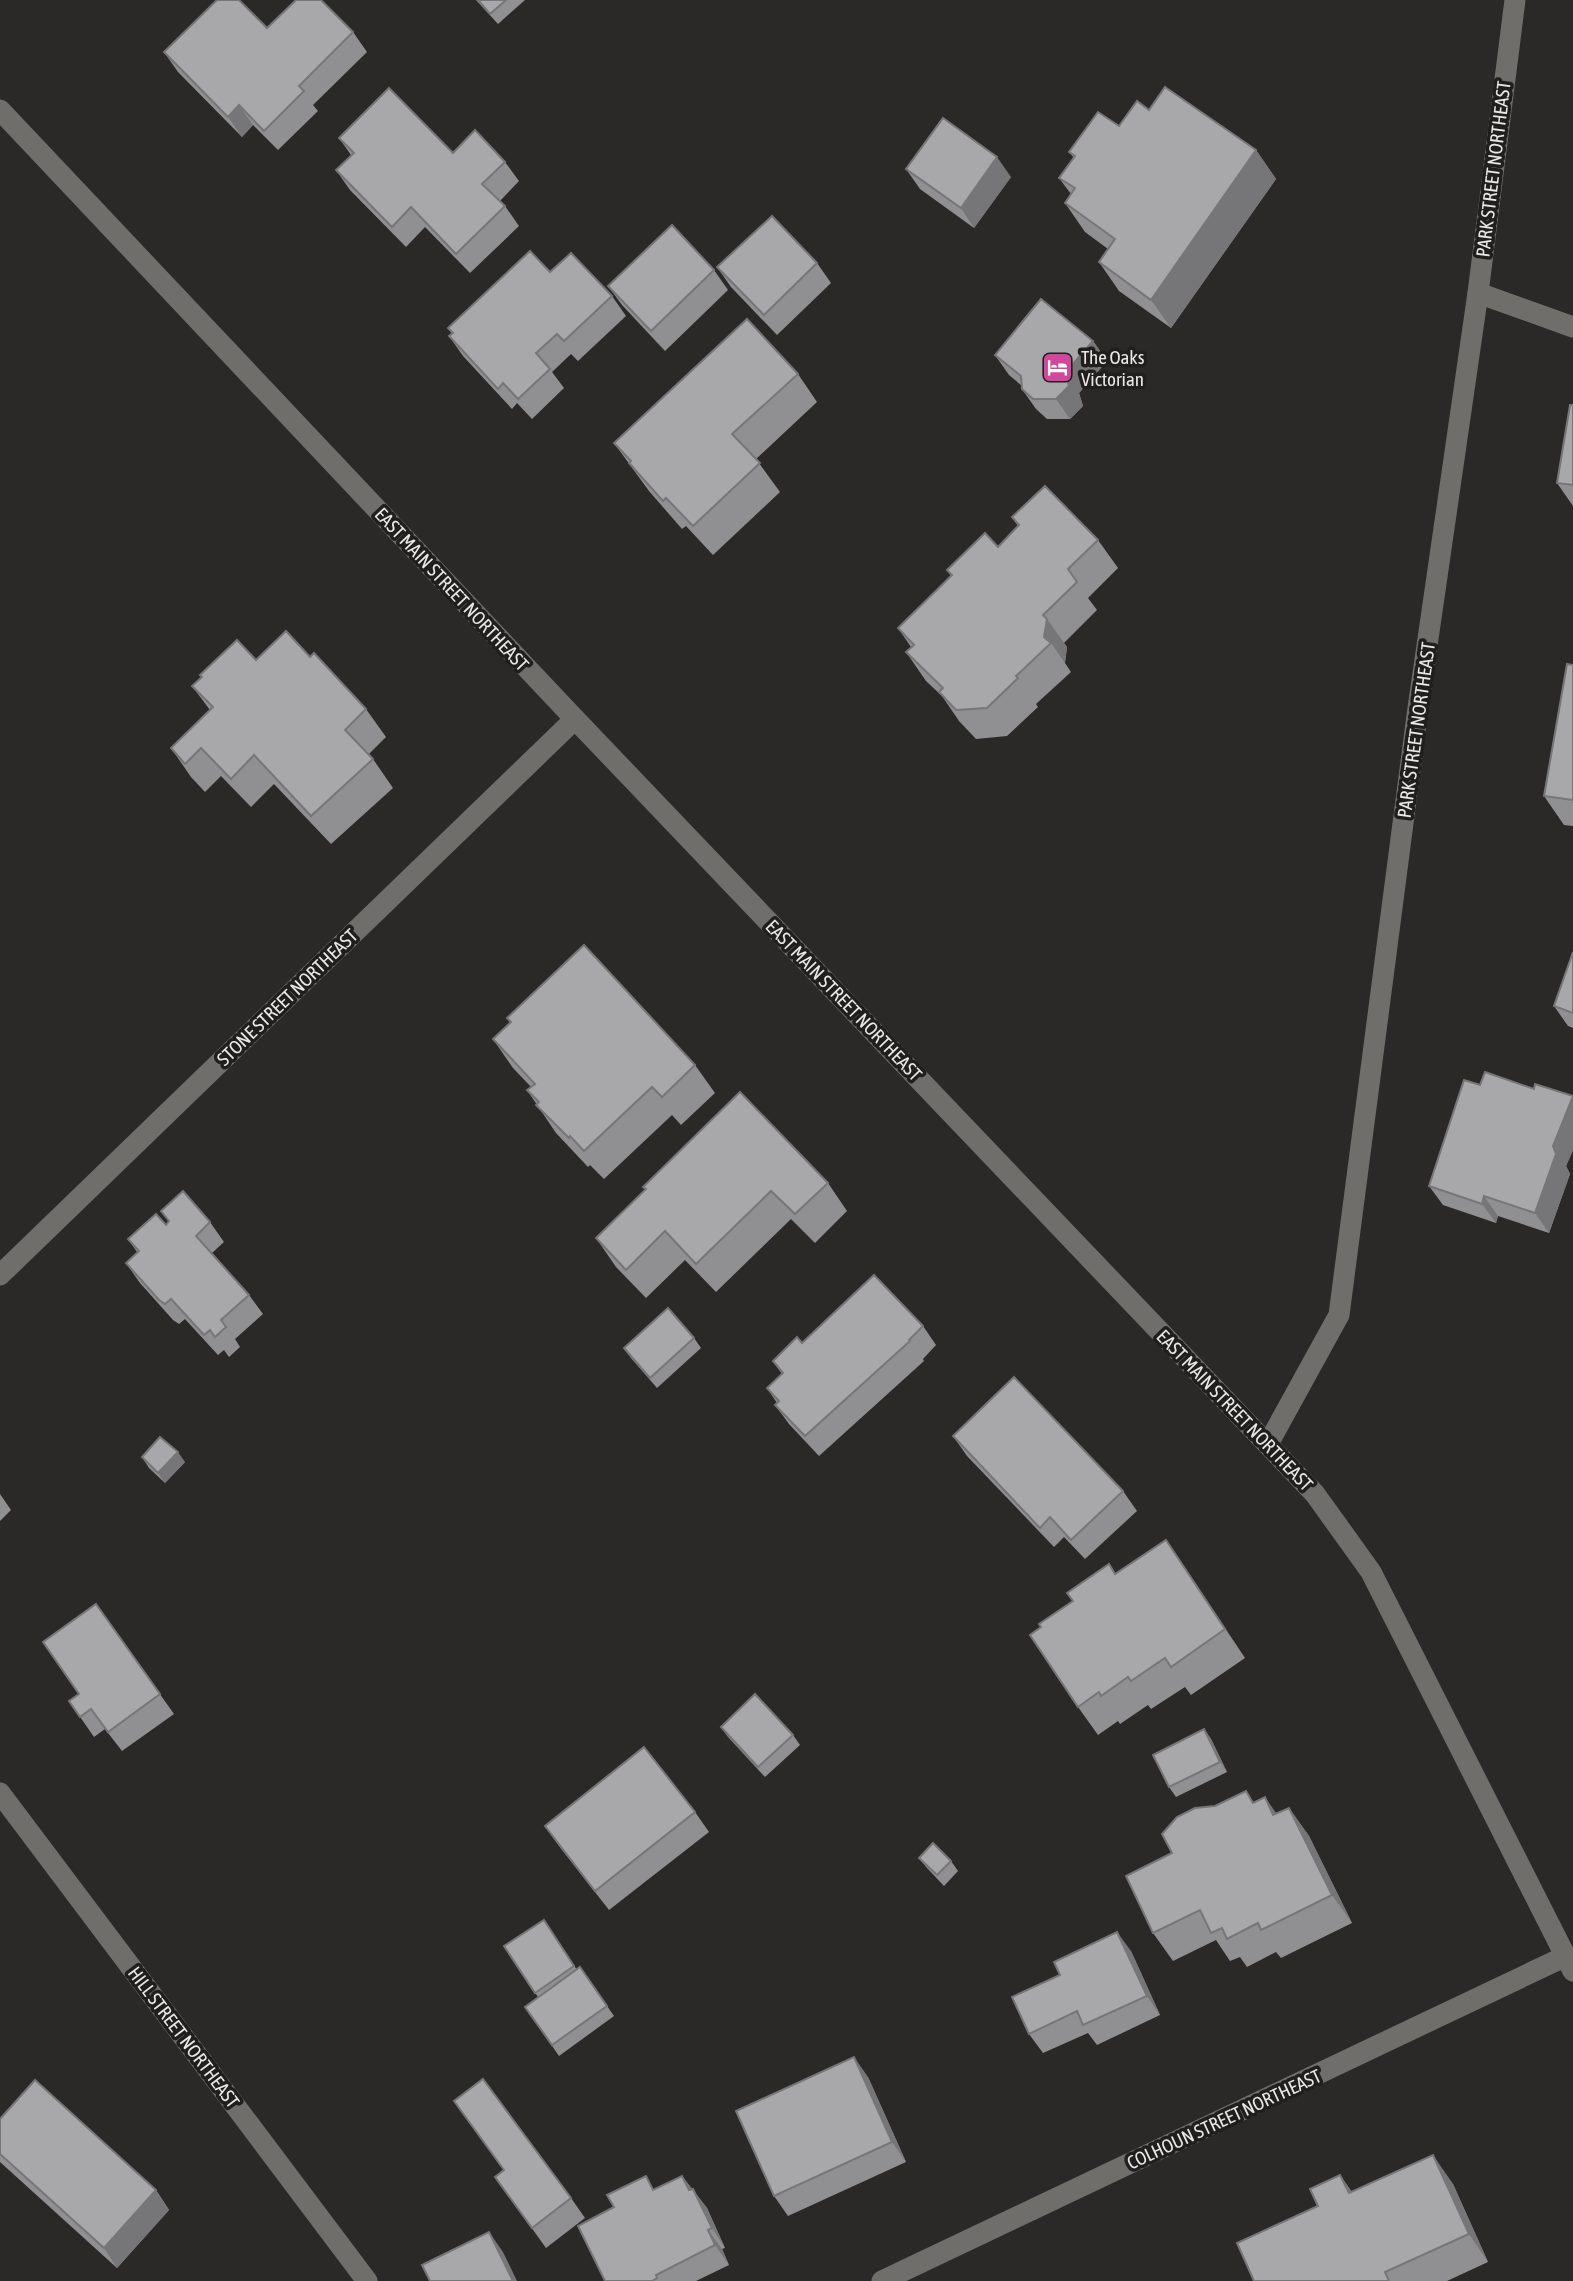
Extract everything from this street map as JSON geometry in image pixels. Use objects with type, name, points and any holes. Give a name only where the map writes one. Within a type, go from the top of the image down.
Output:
[{"type":"street","name":"PARK STREET NORTHEAST","points":[[1268,1444],[1339,1315],[1418,708],[1478,293],[1515,0]]},
{"type":"street","name":"EAST MAIN STREET NORTHEAST","points":[[0,110],[575,719],[1315,1494],[1371,1572],[1569,1963]]},
{"type":"street","points":[[1478,293],[1573,327]]},
{"type":"street","name":"STONE STREET NORTHEAST","points":[[0,1275],[575,719]]},
{"type":"street","name":"HILL STREET NORTHEAST","points":[[0,1793],[368,2281]]},
{"type":"street","name":"COLHOUN STREET NORTHEAST","points":[[882,2281],[1569,1963]]},
{"type":"building","points":[[217,0],[239,0],[267,28],[296,0],[321,0],[353,32],[299,86],[304,91],[264,131],[239,105],[228,117],[164,52]]},
{"type":"building","points":[[478,0],[506,0],[490,14]]},
{"type":"building","points":[[1165,87],[1256,150],[1151,300],[1099,262],[1115,239],[1065,203],[1075,188],[1059,178],[1075,156],[1069,152],[1098,112],[1119,126],[1137,101],[1149,110]]},
{"type":"building","points":[[389,88],[453,153],[475,130],[505,162],[482,184],[505,206],[456,254],[411,207],[392,227],[336,170],[354,153],[339,138]]},
{"type":"building","points":[[943,118],[997,157],[961,208],[906,169]]},
{"type":"building","points":[[772,216],[817,263],[764,315],[717,267]]},
{"type":"building","points":[[672,225],[714,270],[651,331],[608,286]]},
{"type":"building","points":[[530,251],[550,272],[571,253],[612,296],[564,341],[557,334],[536,353],[550,369],[518,399],[503,383],[498,389],[449,336],[453,333],[448,328]]},
{"type":"building","name":"The Oaks Victorian","points":[[1041,299],[1093,341],[1065,373],[1069,386],[1056,399],[1033,399],[1022,389],[1021,376],[995,355]]},
{"type":"building","points":[[747,319],[798,374],[732,434],[760,463],[693,526],[666,498],[663,501],[614,443]]},
{"type":"building","points":[[1570,405],[1573,405],[1573,485],[1557,483]]},
{"type":"building","points":[[1045,486],[1098,540],[1068,569],[1077,582],[1043,615],[1047,619],[1044,637],[1051,643],[987,708],[956,710],[939,692],[943,688],[906,652],[914,645],[898,628],[952,575],[947,570],[985,533],[998,547],[1019,525],[1012,517]]},
{"type":"building","points":[[286,631],[310,657],[314,653],[366,709],[345,730],[373,759],[311,816],[254,755],[231,779],[201,748],[185,764],[171,748],[213,707],[192,686],[202,677],[200,675],[237,640],[256,660]]},
{"type":"building","points":[[1567,664],[1573,665],[1573,800],[1544,796]]},
{"type":"building","points":[[584,945],[695,1065],[662,1097],[652,1087],[584,1151],[536,1105],[539,1102],[527,1090],[535,1084],[493,1039],[511,1022],[507,1018]]},
{"type":"building","points":[[1573,952],[1573,1013],[1554,1006]]},
{"type":"building","points":[[1485,1072],[1534,1089],[1535,1084],[1573,1096],[1553,1146],[1556,1154],[1535,1213],[1484,1196],[1482,1204],[1429,1186],[1464,1080],[1480,1085]]},
{"type":"building","points":[[740,1092],[828,1183],[795,1214],[771,1191],[696,1264],[665,1231],[626,1270],[596,1238],[646,1189],[643,1187]]},
{"type":"building","points":[[183,1191],[210,1222],[196,1236],[249,1295],[221,1320],[226,1327],[215,1337],[210,1330],[204,1335],[171,1299],[165,1304],[159,1300],[126,1263],[139,1251],[128,1239],[156,1214],[166,1225],[169,1221],[161,1211]]},
{"type":"building","points":[[874,1275],[923,1326],[910,1341],[805,1436],[775,1405],[779,1401],[767,1388],[783,1373],[773,1361],[797,1337],[802,1343]]},
{"type":"building","points":[[668,1308],[694,1338],[650,1378],[624,1348]]},
{"type":"building","points":[[1014,1377],[1123,1491],[1071,1540],[1050,1517],[1040,1528],[953,1436]]},
{"type":"building","points":[[160,1437],[178,1452],[158,1473],[142,1457]]},
{"type":"building","points":[[1166,1540],[1225,1629],[1171,1667],[1165,1658],[1131,1681],[1128,1677],[1101,1696],[1099,1692],[1078,1707],[1030,1635],[1041,1627],[1039,1624],[1073,1601],[1067,1593],[1109,1564],[1115,1574]]},
{"type":"building","points":[[96,1604],[160,1694],[108,1732],[91,1709],[80,1717],[69,1701],[79,1694],[43,1642]]},
{"type":"building","points":[[755,1694],[793,1735],[758,1767],[721,1727]]},
{"type":"building","points":[[1204,1729],[1220,1762],[1169,1787],[1153,1755]]},
{"type":"building","points":[[644,1747],[695,1812],[595,1891],[545,1826]]},
{"type":"building","points":[[1246,1791],[1253,1803],[1265,1797],[1273,1815],[1289,1808],[1332,1895],[1261,1930],[1258,1923],[1227,1939],[1222,1928],[1211,1933],[1200,1910],[1153,1933],[1126,1876],[1172,1853],[1162,1834],[1177,1817],[1195,1808],[1215,1806]]},
{"type":"building","points":[[933,1843],[951,1861],[937,1875],[919,1858]]},
{"type":"building","points":[[544,1920],[574,1966],[535,1993],[504,1946]]},
{"type":"building","points":[[1117,1932],[1147,1996],[1083,2025],[1077,2011],[1029,2034],[1012,1997],[1060,1975],[1054,1962]]},
{"type":"building","points":[[580,1967],[607,2006],[552,2045],[525,2007]]},
{"type":"building","points":[[854,2057],[892,2142],[774,2196],[736,2111]]},
{"type":"building","points":[[483,2079],[571,2198],[532,2228],[495,2177],[504,2170],[454,2101]]},
{"type":"building","points":[[35,2080],[156,2190],[104,2248],[0,2154],[0,2119]]},
{"type":"building","points":[[1433,2155],[1469,2234],[1385,2272],[1389,2281],[1254,2281],[1237,2243],[1318,2206],[1310,2189],[1340,2175],[1349,2193]]},
{"type":"building","points":[[646,2176],[653,2190],[682,2176],[689,2190],[693,2189],[712,2228],[708,2230],[715,2245],[656,2275],[657,2278],[652,2281],[605,2281],[578,2226],[614,2207],[607,2195]]},
{"type":"building","points":[[489,2232],[513,2281],[430,2281],[422,2265]]},
{"type":"place","name":"The Oaks Victorian","points":[[1058,368]]}]
